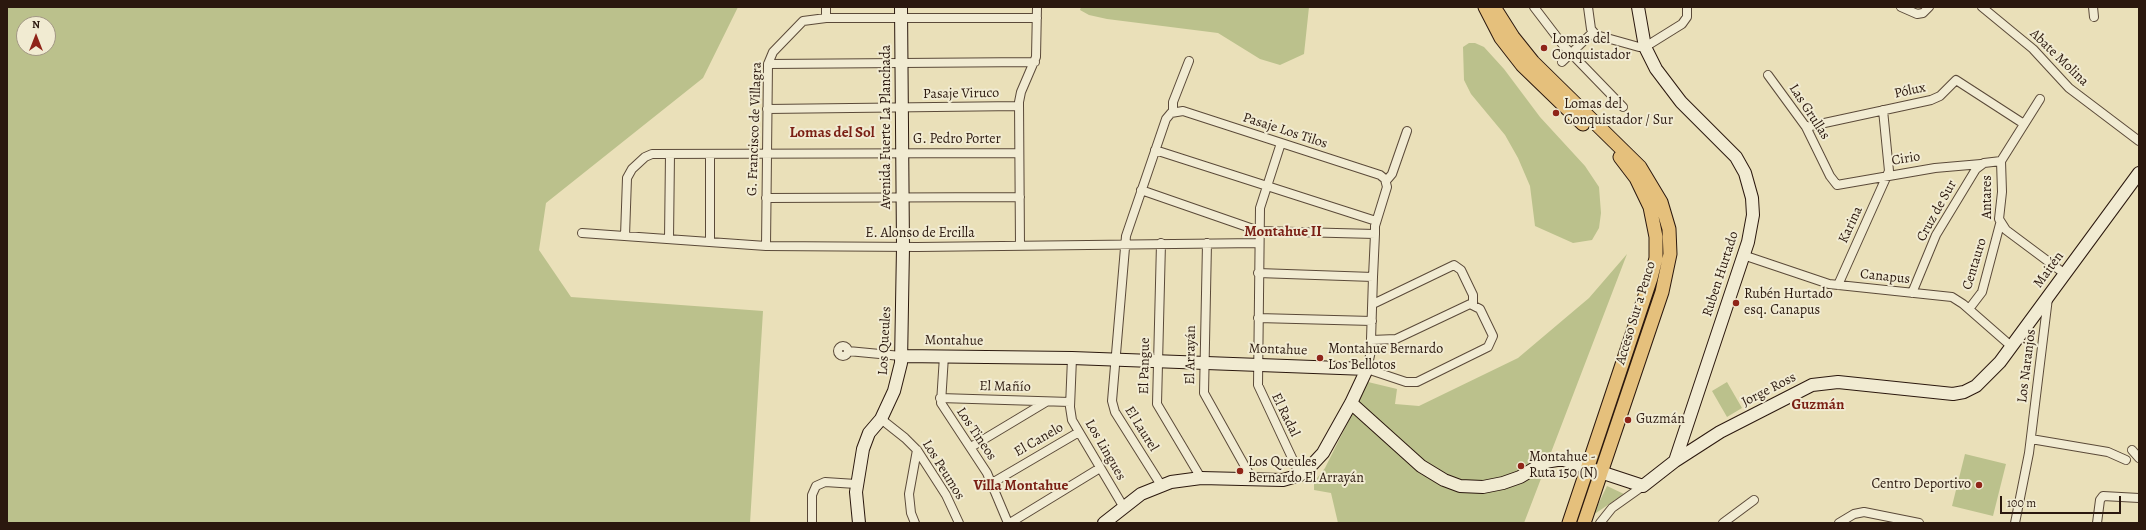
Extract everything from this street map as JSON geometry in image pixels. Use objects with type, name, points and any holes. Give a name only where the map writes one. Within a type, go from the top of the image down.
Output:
[{"type":"main road","name":"Acceso Sur a Penco","points":[[1485,7],[1501,38],[1522,65],[1629,168],[1642,188],[1653,216],[1656,247],[1651,278],[1569,523]]},
{"type":"main road","name":"Acceso Sur a Penco","points":[[1494,7],[1513,37],[1532,62],[1640,167],[1657,192],[1668,220],[1671,246],[1665,280],[1602,473],[1584,523]]},
{"type":"street","points":[[826,7],[826,18]]},
{"type":"street","points":[[1020,246],[1019,106],[1021,92],[1035,62],[1037,7]]},
{"type":"street","points":[[1534,7],[1570,54],[1623,107]]},
{"type":"street","points":[[1588,7],[1593,32],[1599,36],[1636,47],[1645,47],[1684,22],[1687,17],[1687,7]]},
{"type":"street","name":"Ruben Hurtado","points":[[1638,7],[1645,47],[1650,59],[1662,79],[1691,112],[1731,150],[1741,165],[1748,181],[1752,198],[1753,215],[1743,255],[1675,461]]},
{"type":"street","points":[[1901,7],[1917,14],[1925,11],[1929,7]]},
{"type":"street","name":"Abate Molina","points":[[1982,7],[2033,49],[2073,92],[2139,141]]},
{"type":"street","points":[[2093,7],[2094,17]]},
{"type":"street","name":"G. Francisco de Villagra","points":[[766,246],[768,64],[773,52],[803,21],[901,13],[1037,18]]},
{"type":"street","name":"Avenida Fuerte La Planchada","points":[[901,13],[903,247]]},
{"type":"street","points":[[1562,62],[1593,32]]},
{"type":"street","points":[[1173,112],[1173,102],[1188,61]]},
{"type":"street","points":[[768,64],[1035,62]]},
{"type":"street","name":"Las Grullas","points":[[1768,75],[1806,127],[1830,176],[1837,185]]},
{"type":"street","name":"Pólux","points":[[1806,127],[1936,99],[1954,81],[1959,81],[2024,124]]},
{"type":"street","name":"Antares","points":[[2040,99],[2001,161],[2002,192],[2000,224],[2065,274]]},
{"type":"street","name":"Pasaje Viruco","points":[[767,109],[1019,106]]},
{"type":"street","points":[[1883,110],[1889,166],[1888,176]]},
{"type":"street","name":"Pasaje Los Tilos","points":[[1173,112],[1183,111],[1380,175],[1386,181]]},
{"type":"street","name":"El Laurel","points":[[1161,485],[1113,407],[1127,229],[1166,119],[1173,112]]},
{"type":"street","points":[[1104,523],[1123,506],[1141,494],[1161,485],[1181,480],[1201,478],[1283,480],[1300,475],[1309,468],[1323,452],[1351,403],[1367,369],[1370,359],[1376,221],[1387,187],[1386,181],[1392,174],[1408,131]]},
{"type":"street","name":"El Radal","points":[[1281,143],[1260,208],[1258,273],[1258,385],[1300,475]]},
{"type":"street","points":[[1155,150],[1376,221]]},
{"type":"street","name":"G. Pedro Porter","points":[[625,236],[627,181],[630,172],[648,155],[766,153],[1019,153]]},
{"type":"street","points":[[669,240],[670,154]]},
{"type":"street","points":[[710,154],[710,242]]},
{"type":"street","points":[[1981,164],[2001,161]]},
{"type":"street","name":"Cirio","points":[[1837,185],[1842,186],[1888,176],[1952,166],[1981,164]]},
{"type":"street","name":"Cruz de Sur","points":[[1912,293],[1940,228],[1976,169],[1981,164]]},
{"type":"street","name":"Maitén","points":[[1981,382],[2011,346],[2139,173]]},
{"type":"street","name":"Karina","points":[[1838,285],[1888,176]]},
{"type":"street","points":[[1141,190],[1259,231],[1375,234]]},
{"type":"street","points":[[766,198],[1020,197]]},
{"type":"street","name":"Centauro","points":[[1969,309],[1982,292],[2000,224]]},
{"type":"street","name":"E. Alonso de Ercilla","points":[[582,233],[766,246],[903,247],[1259,243]]},
{"type":"street","name":"El Pangue","points":[[1161,243],[1158,408],[1201,478]]},
{"type":"street","name":"El Arrayán","points":[[1207,243],[1204,362],[1205,396],[1252,479]]},
{"type":"street","name":"Los Queules","points":[[859,523],[856,502],[856,484],[868,433],[881,419],[898,382],[901,356],[903,247]]},
{"type":"street","name":"Canapus","points":[[1743,255],[1820,281],[1838,285],[1952,297],[1969,309],[2011,346]]},
{"type":"street","points":[[1372,304],[1454,265],[1458,266],[1461,270],[1473,295],[1473,304]]},
{"type":"street","points":[[1258,273],[1374,277]]},
{"type":"street","name":"Los Naranjos","points":[[2016,523],[2031,439],[2048,296]]},
{"type":"street","points":[[1367,369],[1413,383],[1488,347],[1493,340],[1493,332],[1480,309],[1473,304],[1466,304],[1396,339],[1371,340]]},
{"type":"street","points":[[1258,318],[1372,321]]},
{"type":"street","points":[[848,351],[901,356]]},
{"type":"street","name":"Montahue","points":[[901,356],[1116,359],[1367,369]]},
{"type":"street","name":"Los Tineos","points":[[944,356],[940,398],[942,406],[971,447],[992,483],[1009,523]]},
{"type":"street","name":"Los Lingues","points":[[1072,358],[1070,402],[1072,420],[1123,506]]},
{"type":"street","name":"Jorge Ross","points":[[1600,523],[1612,508],[1675,461],[1734,424],[1804,389],[1820,383],[1838,382],[1953,394],[1964,392],[1981,382]]},
{"type":"street","name":"El Mañío","points":[[940,398],[1070,402]]},
{"type":"street","points":[[971,447],[1047,401]]},
{"type":"street","points":[[1351,403],[1421,466],[1444,480],[1460,486],[1483,487],[1503,483],[1551,461],[1564,460],[1643,486]]},
{"type":"street","name":"Los Peumos","points":[[881,419],[905,438],[917,450],[946,495],[959,523]]},
{"type":"street","name":"El Canelo","points":[[992,483],[1079,432]]},
{"type":"street","points":[[2031,439],[2108,452],[2126,460]]},
{"type":"street","points":[[915,523],[911,513],[909,494],[917,450]]},
{"type":"street","points":[[2132,450],[2139,458]]},
{"type":"street","points":[[1009,523],[1100,468]]},
{"type":"street","points":[[812,523],[812,495],[816,486],[825,482],[856,484]]},
{"type":"street","points":[[2097,523],[2100,500],[2103,496],[2139,498]]},
{"type":"street","points":[[1723,523],[1754,500]]},
{"type":"street","points":[[1839,523],[1854,514],[1864,512],[1919,523]]},
{"type":"green space","points":[[7,7],[738,7],[703,78],[546,203],[539,250],[571,297],[763,311],[750,523],[7,523]]},
{"type":"green space","points":[[1081,7],[1309,7],[1304,54],[1280,65],[1260,59],[1218,33],[1107,19],[1089,15],[1080,10]]},
{"type":"green space","points":[[1469,43],[1475,43],[1484,47],[1504,69],[1540,117],[1585,166],[1599,187],[1601,213],[1599,228],[1592,240],[1573,243],[1535,226],[1530,186],[1518,158],[1505,135],[1471,94],[1464,80],[1463,47]]},
{"type":"green space","points":[[1627,254],[1524,523],[1338,523],[1331,493],[1314,490],[1314,482],[1325,468],[1368,382],[1397,389],[1395,404],[1419,406],[1518,358],[1589,298]]},
{"type":"green space","points":[[1727,382],[1742,408],[1727,417],[1712,391]]},
{"type":"green space","name":"Centro Deportivo","points":[[1965,454],[2006,464],[1993,516],[1952,506]]},
{"type":"green space","points":[[1607,486],[1624,494],[1593,515]]},
{"type":"place","name":"Lomas del Conquistador","points":[[1544,48]]},
{"type":"place","name":"Lomas del Conquistador / Sur","points":[[1556,113]]},
{"type":"place","name":"Rubén Hurtado esq. Canapus","points":[[1736,303]]},
{"type":"place","name":"Montahue Bernardo Los Bellotos","points":[[1320,358]]},
{"type":"place","name":"Guzmán","points":[[1628,420]]},
{"type":"place","name":"Montahue - Ruta 150 (N)","points":[[1521,466]]},
{"type":"place","name":"Los Queules Bernardo El Arrayán","points":[[1240,471]]},
{"type":"place","name":"Centro Deportivo","points":[[1979,485]]},
{"type":"district","name":"Lomas del Sol","points":[[832,133]]},
{"type":"district","name":"Montahue II","points":[[1283,232]]},
{"type":"district","name":"Guzmán","points":[[1818,405]]},
{"type":"district","name":"Villa Montahue","points":[[1021,486]]}]
